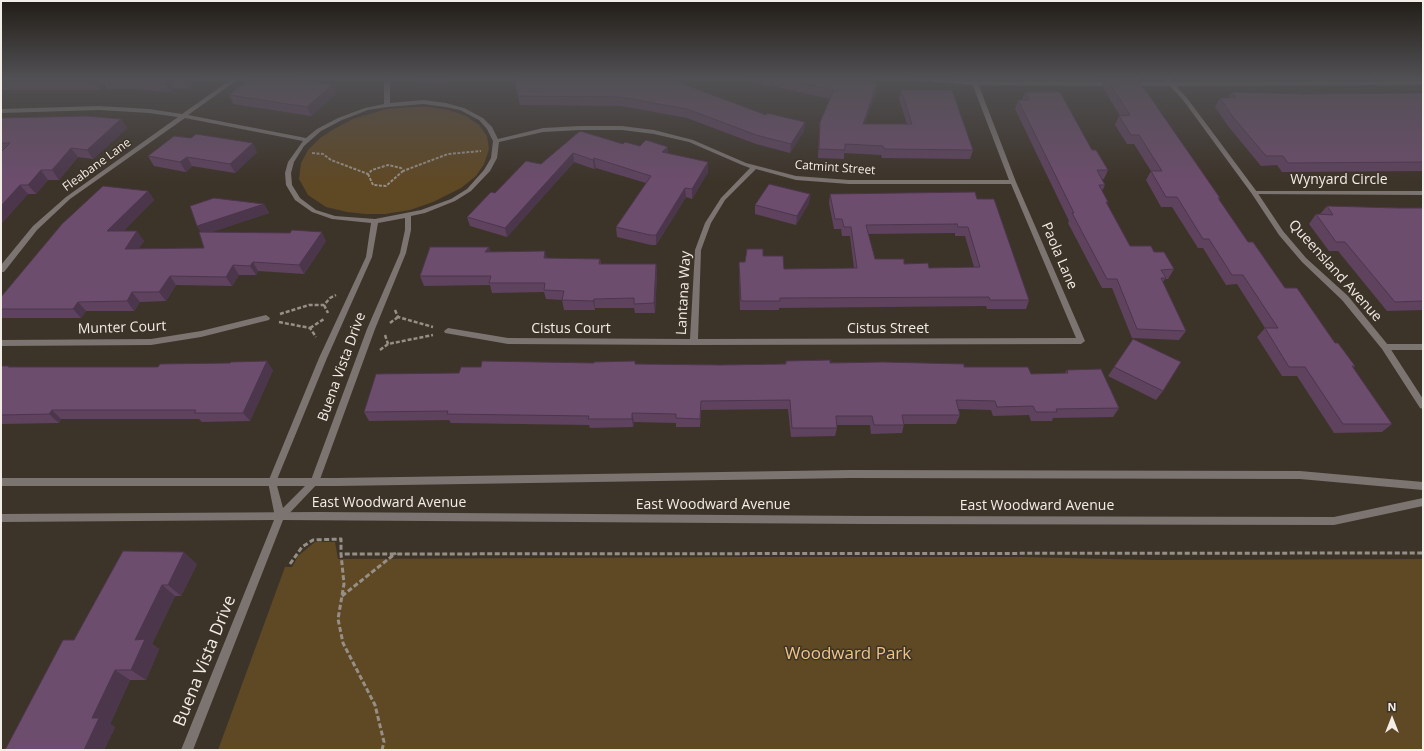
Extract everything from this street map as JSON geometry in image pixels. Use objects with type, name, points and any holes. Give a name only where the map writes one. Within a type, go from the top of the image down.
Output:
[{"type":"street","points":[[163,113],[308,140]]},
{"type":"street","name":"Fleabane Lane","points":[[1,270],[35,228],[68,198],[188,113]]},
{"type":"street","points":[[358,113],[340,119],[320,130],[308,140],[297,152],[291,162],[288,173],[288,185],[297,199],[314,211],[334,218],[375,221],[423,212],[453,200],[469,190],[487,171],[494,158],[496,141],[490,128],[481,119],[470,113]]},
{"type":"street","name":"Paola Lane","points":[[987,113],[1013,182],[1081,341]]},
{"type":"street","name":"Queensland Avenue","points":[[1195,113],[1255,193],[1286,238],[1304,260],[1345,298],[1385,347],[1423,406]]},
{"type":"street","name":"Catmint Street","points":[[496,141],[543,130],[622,128],[654,132],[691,141],[744,164],[796,178],[850,182],[1013,182]]},
{"type":"street","name":"Lantana Way","points":[[694,342],[698,250],[708,223],[722,199],[754,167]]},
{"type":"street","name":"Wynyard Circle","points":[[1255,193],[1423,193]]},
{"type":"street","name":"Buena Vista Drive","points":[[187,750],[280,517],[315,482],[360,356],[403,253],[408,230],[408,215]]},
{"type":"street","name":"Buena Vista Drive","points":[[272,482],[331,340],[369,257],[375,221]]},
{"type":"street","name":"Munter Court","points":[[1,343],[150,342],[201,334],[266,318]]},
{"type":"street","name":"Cistus Court","points":[[448,331],[508,341],[694,342]]},
{"type":"street","name":"Cistus Street","points":[[694,342],[1081,341]]},
{"type":"street","points":[[1385,347],[1423,347]]},
{"type":"street","name":"East Woodward Avenue","points":[[1,482],[315,482],[851,474],[1300,475],[1423,486]]},
{"type":"street","points":[[272,482],[280,517]]},
{"type":"street","name":"East Woodward Avenue","points":[[1,518],[319,516],[866,520],[1334,521],[1423,502]]},
{"type":"path","points":[[297,152],[323,154],[331,160],[368,174],[373,185],[386,186],[403,171],[448,154],[495,150]]},
{"type":"path","points":[[368,174],[372,170],[388,165],[401,168],[403,171]]},
{"type":"path","points":[[266,318],[309,306],[324,304],[337,294],[351,294]]},
{"type":"path","points":[[324,304],[329,316]]},
{"type":"path","points":[[380,306],[395,308],[398,317],[448,331]]},
{"type":"path","points":[[266,318],[310,328],[317,339],[331,340]]},
{"type":"path","points":[[360,356],[373,356],[388,344],[448,331]]},
{"type":"path","points":[[290,564],[302,547],[313,540],[342,539],[341,554],[344,584],[338,619],[343,643],[375,705],[384,742],[382,750]]},
{"type":"path","points":[[342,596],[396,553]]},
{"type":"path","points":[[341,554],[1423,553]]},
{"type":"green space","points":[[373,113],[457,113],[466,116],[479,125],[487,136],[489,149],[484,164],[476,176],[461,188],[433,202],[410,210],[385,214],[347,212],[326,207],[308,195],[299,179],[301,163],[308,150],[320,138],[353,119]]},
{"type":"green space","name":"Woodward Park","points":[[315,542],[335,542],[338,559],[1022,557],[1156,560],[1423,559],[1423,750],[218,750],[285,567],[292,567],[298,556]]},
{"type":"building","points":[[698,113],[761,113],[766,115],[767,113],[805,122],[791,144],[756,135]]},
{"type":"building","points":[[824,113],[867,113],[863,124],[912,124],[908,113],[960,113],[973,150],[884,149],[883,146],[845,144],[845,150],[819,149],[820,122]]},
{"type":"building","points":[[1024,113],[1072,113],[1092,150],[1096,150],[1108,170],[1097,170],[1105,185],[1099,185],[1108,202],[1106,202],[1130,246],[1151,246],[1154,252],[1164,252],[1174,269],[1161,270],[1166,278],[1161,278],[1186,331],[1137,329],[1117,279],[1107,279],[1072,213],[1074,213]]},
{"type":"building","points":[[1129,113],[1161,113],[1220,198],[1218,198],[1248,242],[1253,242],[1285,288],[1297,288],[1335,343],[1338,343],[1355,366],[1352,366],[1392,424],[1343,424],[1305,367],[1289,367],[1265,328],[1278,328],[1243,275],[1232,275],[1209,239],[1203,239],[1177,197],[1166,197],[1151,171],[1162,171],[1139,135],[1131,135],[1119,116],[1130,115]]},
{"type":"building","points":[[1230,113],[1423,113],[1423,162],[1288,163],[1283,156],[1266,156]]},
{"type":"building","points":[[86,116],[121,119],[87,150],[71,148],[52,170],[41,170],[28,185],[20,185],[1,206],[1,152],[10,143],[1,143],[1,118]]},
{"type":"building","points":[[580,131],[623,144],[625,142],[640,146],[646,140],[668,147],[662,152],[708,162],[692,189],[685,188],[656,235],[616,227],[651,176],[573,153],[505,228],[467,217],[491,192],[495,193],[526,161],[541,164]]},
{"type":"building","points":[[196,134],[253,143],[230,164],[187,157],[180,162],[148,156],[174,136],[191,138]]},
{"type":"building","points":[[769,184],[810,194],[797,216],[755,205]]},
{"type":"building","points":[[103,186],[148,191],[107,231],[137,231],[125,249],[204,248],[199,232],[290,233],[292,230],[322,232],[299,265],[253,262],[250,266],[233,265],[226,277],[170,276],[159,292],[132,292],[127,301],[78,302],[73,309],[1,309],[1,297],[62,224]]},
{"type":"building","points":[[975,192],[977,199],[994,199],[1029,300],[990,300],[989,297],[780,298],[780,301],[741,301],[739,262],[745,262],[747,249],[763,249],[763,256],[783,256],[784,269],[857,268],[851,227],[844,227],[842,219],[835,219],[830,194]],"holes":[[[957,224],[958,227],[968,227],[980,267],[929,268],[928,263],[904,264],[904,259],[875,259],[866,225]]]},
{"type":"building","points":[[214,198],[264,204],[197,226],[190,206]]},
{"type":"building","points":[[1327,206],[1423,208],[1423,301],[1395,302],[1345,242],[1336,242],[1316,214],[1333,215]]},
{"type":"building","points":[[430,247],[489,247],[485,252],[545,251],[544,258],[600,259],[599,264],[656,264],[654,303],[634,304],[634,298],[594,299],[593,301],[562,300],[564,291],[544,290],[545,283],[489,283],[491,276],[420,276]]},
{"type":"building","points":[[1133,339],[1181,362],[1163,391],[1114,367]]},
{"type":"building","points":[[830,360],[830,363],[883,362],[964,364],[964,367],[1028,367],[1031,374],[1068,373],[1067,370],[1101,369],[1119,408],[1056,409],[1057,412],[1036,412],[1033,406],[997,407],[995,401],[956,400],[960,415],[902,415],[904,425],[874,425],[872,416],[836,416],[837,428],[792,428],[790,400],[701,401],[700,419],[676,418],[676,414],[632,413],[632,419],[588,419],[589,416],[447,414],[448,411],[364,412],[376,374],[459,373],[461,367],[481,367],[482,361],[594,363],[635,361],[635,364],[720,365],[786,364],[786,361]]},
{"type":"building","points":[[267,361],[243,413],[194,413],[196,410],[52,410],[49,414],[1,415],[1,366],[158,367],[160,364]]},
{"type":"building","points":[[123,551],[184,552],[168,585],[162,585],[135,640],[145,639],[131,670],[115,670],[92,718],[99,718],[84,750],[5,750],[63,640],[74,640]]}]
